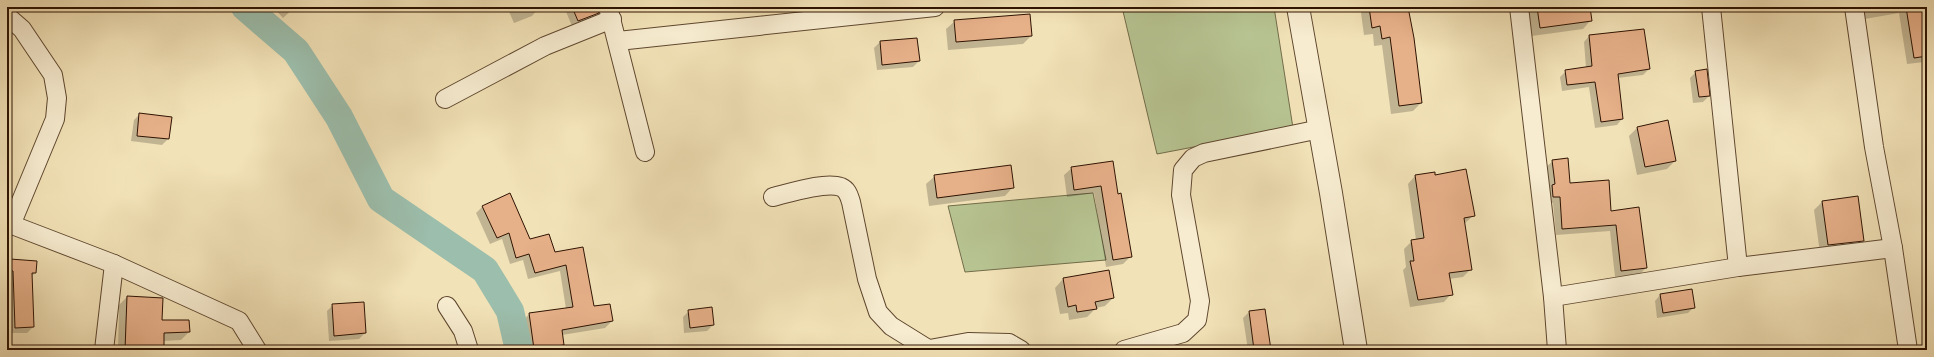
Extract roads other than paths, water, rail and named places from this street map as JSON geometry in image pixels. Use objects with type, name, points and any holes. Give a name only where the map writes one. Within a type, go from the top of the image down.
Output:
[{"type":"street","points":[[618,41],[934,7]]},
{"type":"street","points":[[1298,7],[1320,129],[1356,350]]},
{"type":"street","points":[[1519,7],[1553,297],[1557,350]]},
{"type":"street","points":[[1711,7],[1738,267]]},
{"type":"street","points":[[1854,7],[1874,147],[1893,248],[1908,350]]},
{"type":"street","points":[[445,99],[544,46],[610,13],[645,152]]},
{"type":"street","points":[[7,16],[22,29],[53,75],[57,98],[55,119],[9,224],[114,264],[239,321],[257,350]]},
{"type":"street","points":[[1124,350],[1183,333],[1197,320],[1200,301],[1181,195],[1181,180],[1187,164],[1193,158],[1204,153],[1320,129]]},
{"type":"street","points":[[773,197],[828,186],[841,187],[847,192],[851,202],[867,279],[878,312],[891,326],[926,349],[968,342],[1009,343],[1021,350]]},
{"type":"street","points":[[1553,297],[1738,267],[1893,248]]},
{"type":"street","points":[[104,350],[114,264]]},
{"type":"street","points":[[447,306],[463,331],[469,350]]},
{"type":"waterway","points":[[245,7],[296,51],[339,117],[381,199],[485,270],[510,311],[519,350]]}]
